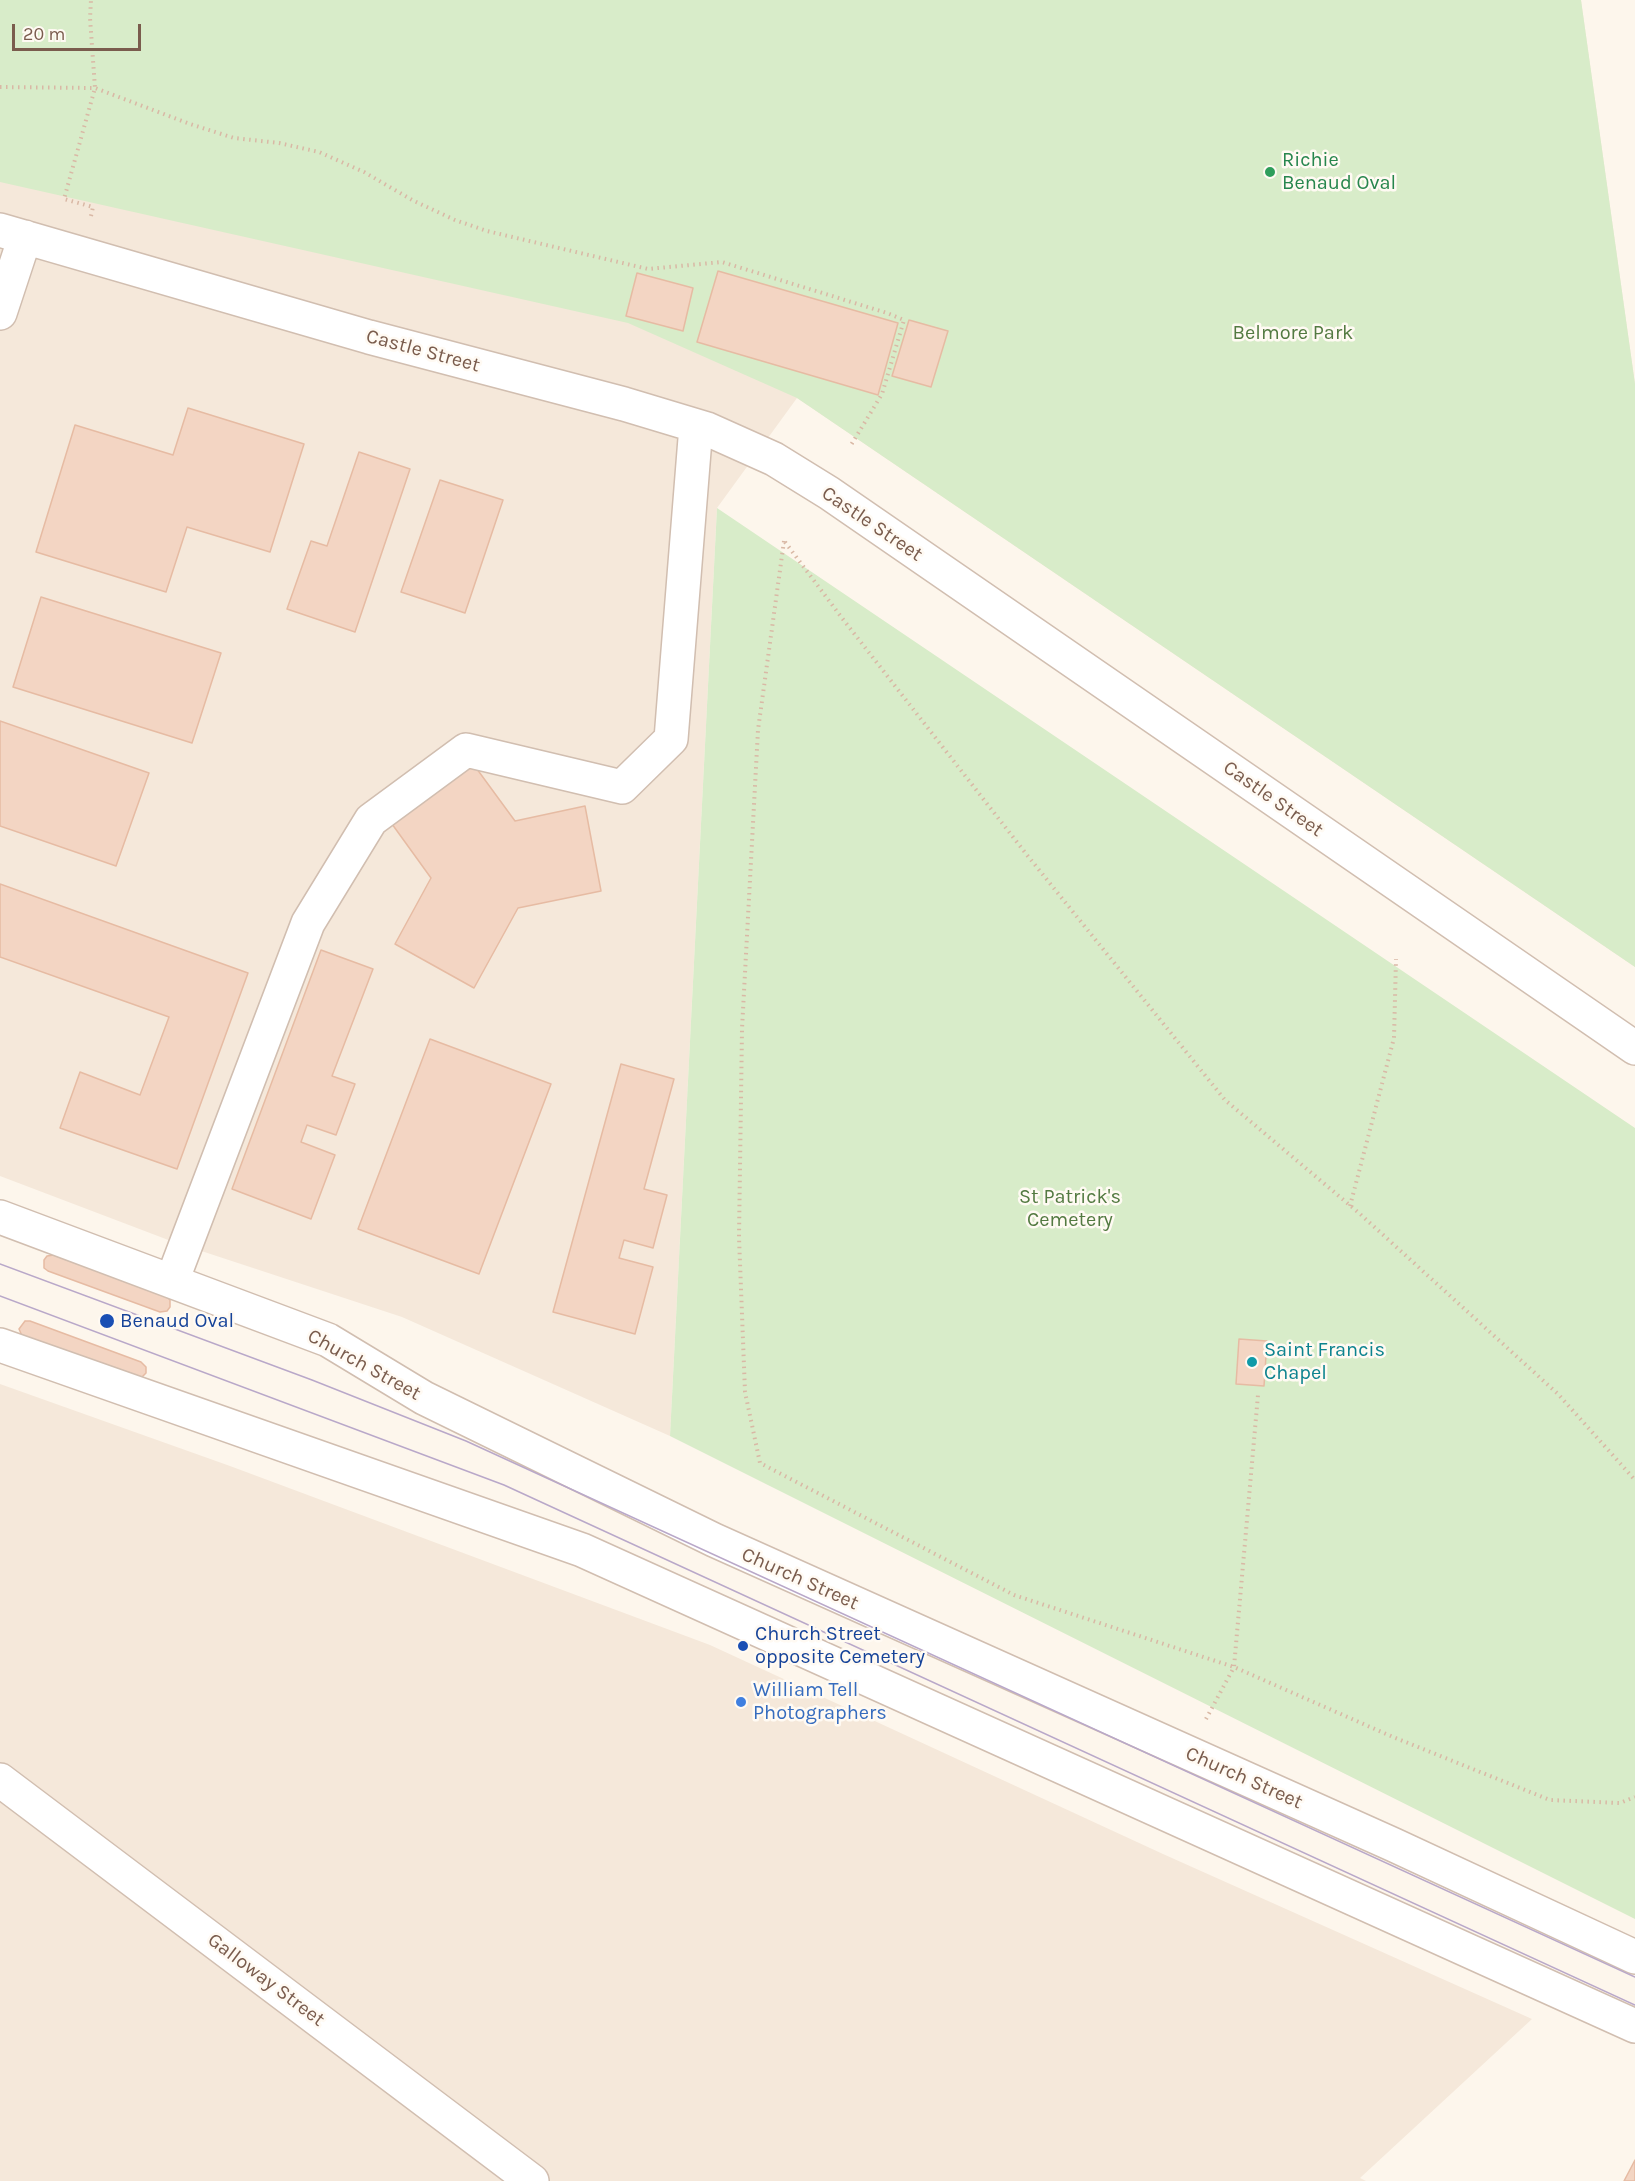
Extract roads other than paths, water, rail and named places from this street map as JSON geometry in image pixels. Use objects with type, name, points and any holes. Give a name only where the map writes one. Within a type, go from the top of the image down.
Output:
[{"type":"street","points":[[0,313],[13,233]]},
{"type":"street","name":"Castle Street","points":[[13,233],[369,337],[624,404],[696,426],[774,459],[829,493],[1635,1048]]},
{"type":"street","points":[[172,1281],[308,923],[371,820],[466,750],[622,786],[671,739],[696,426]]},
{"type":"street","name":"Church Street","points":[[0,1217],[328,1340],[424,1398],[714,1540],[1394,1845],[1635,1957]]},
{"type":"street","points":[[0,1346],[582,1550],[1635,2025]]},
{"type":"street","name":"Galloway Street","points":[[0,1780],[532,2181]]},
{"type":"tram line","points":[[0,1264],[312,1380],[466,1441],[1635,1977]]},
{"type":"tram line","points":[[0,1296],[504,1485],[1635,2005]]},
{"type":"place","name":"Richie Benaud Oval","points":[[1270,172]]},
{"type":"place","name":"Benaud Oval","points":[[107,1321]]},
{"type":"place","name":"Saint Francis Chapel","points":[[1252,1362]]},
{"type":"place","name":"Church Street opposite Cemetery","points":[[743,1646]]},
{"type":"place","name":"William Tell Photographers","points":[[741,1702]]},
{"type":"park label","name":"Belmore Park","points":[[1293,333]]},
{"type":"park label","name":"St Patrick's Cemetery","points":[[1070,1208]]}]
